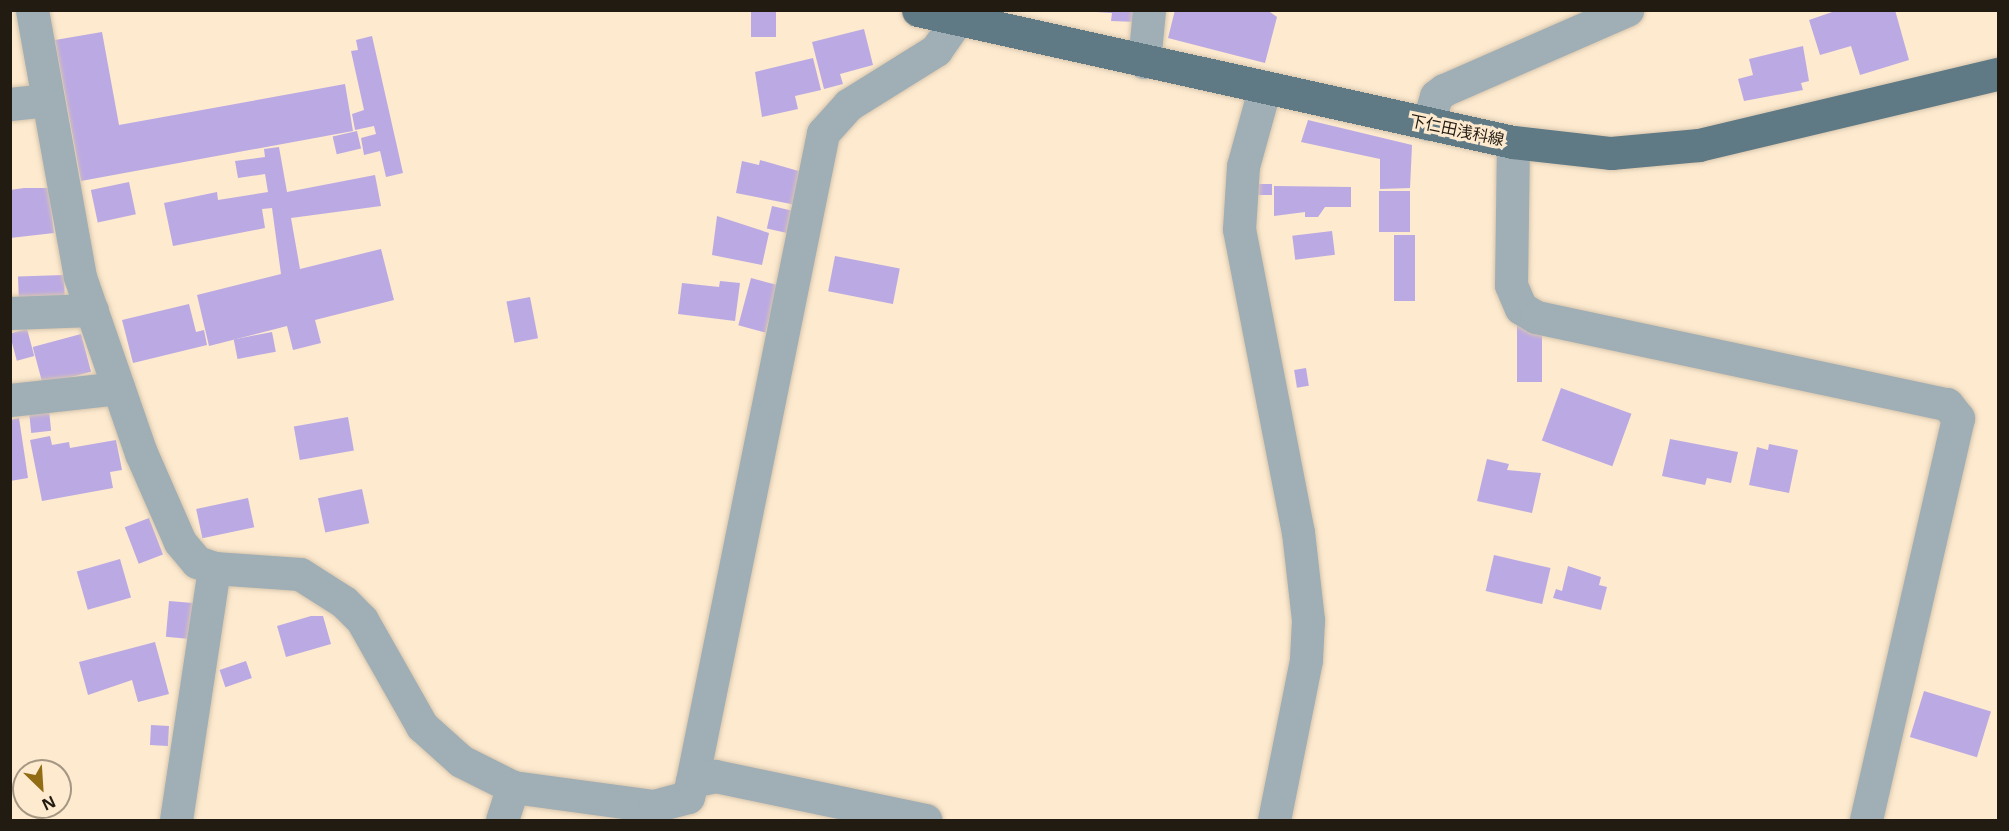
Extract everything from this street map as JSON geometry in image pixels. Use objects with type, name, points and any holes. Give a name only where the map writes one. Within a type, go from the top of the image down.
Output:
[{"type":"main road","name":"下仁田浅科線","points":[[918,10],[1264,90],[1513,142],[1611,153],[1661,151],[1998,74]]},
{"type":"street","points":[[33,10],[80,277],[166,519],[197,562],[214,568],[300,574],[331,592],[362,620],[422,726],[461,761],[513,787],[594,810],[674,804],[688,797],[823,133],[848,105],[936,50],[958,19]]},
{"type":"street","points":[[1144,62],[1149,10]]},
{"type":"street","points":[[1428,124],[1436,96],[1444,90],[1607,14]]},
{"type":"street","points":[[1264,90],[1243,166],[1239,229],[1298,532],[1308,620],[1306,660],[1274,820]]},
{"type":"street","points":[[10,104],[48,100]]},
{"type":"street","points":[[1513,142],[1511,285],[1521,308],[1536,317],[1947,404],[1958,418],[1866,820]]},
{"type":"street","points":[[10,313],[92,310]]},
{"type":"street","points":[[10,400],[118,388]]},
{"type":"street","points":[[176,820],[214,568]]},
{"type":"street","points":[[692,781],[715,776],[925,820]]},
{"type":"street","points":[[502,820],[513,787]]},
{"type":"building","points":[[751,10],[776,10],[776,37],[751,37]]},
{"type":"building","points":[[1064,10],[1138,10],[1138,22],[1111,21],[1112,13]]},
{"type":"building","points":[[1175,10],[1267,10],[1277,17],[1265,63],[1168,38]]},
{"type":"building","points":[[1838,10],[1895,10],[1909,60],[1860,75],[1851,46],[1820,55],[1809,20]]},
{"type":"building","points":[[864,29],[873,65],[840,74],[843,84],[824,89],[812,42]]},
{"type":"building","points":[[102,32],[119,125],[345,84],[353,131],[81,181],[55,40]]},
{"type":"building","points":[[372,36],[403,173],[386,177],[380,151],[364,155],[361,138],[376,134],[374,126],[355,130],[352,114],[364,110],[351,51],[358,50],[356,40]]},
{"type":"building","points":[[1803,46],[1809,81],[1801,83],[1803,90],[1744,101],[1738,79],[1753,75],[1749,59]]},
{"type":"building","points":[[813,58],[821,90],[795,96],[798,109],[762,117],[755,72]]},
{"type":"building","points":[[1308,120],[1412,145],[1410,188],[1380,189],[1380,159],[1301,142]]},
{"type":"building","points":[[357,131],[361,149],[337,154],[333,137]]},
{"type":"building","points":[[279,147],[287,192],[375,175],[381,206],[291,218],[300,269],[381,249],[394,300],[315,320],[321,343],[293,350],[287,326],[209,346],[197,295],[281,274],[272,208],[262,209],[265,228],[173,246],[164,203],[217,192],[218,200],[268,192],[265,174],[238,178],[235,161],[265,157],[264,149]]},
{"type":"building","points":[[760,160],[802,172],[796,205],[736,193],[742,161],[759,165]]},
{"type":"building","points":[[129,182],[136,214],[98,222],[91,190]]},
{"type":"building","points":[[1255,184],[1272,184],[1272,195],[1255,195]]},
{"type":"building","points":[[1274,186],[1351,187],[1351,207],[1325,207],[1318,217],[1305,217],[1305,212],[1274,216]]},
{"type":"building","points":[[49,188],[54,233],[10,238],[10,190]]},
{"type":"building","points":[[1379,191],[1410,191],[1410,232],[1379,232]]},
{"type":"building","points":[[772,206],[794,211],[789,234],[767,228]]},
{"type":"building","points":[[717,216],[769,233],[762,265],[712,255]]},
{"type":"building","points":[[1332,231],[1335,255],[1295,260],[1292,236]]},
{"type":"building","points":[[1394,235],[1415,235],[1415,301],[1394,301]]},
{"type":"building","points":[[835,256],[900,269],[893,304],[828,291]]},
{"type":"building","points":[[64,275],[65,300],[19,302],[18,277]]},
{"type":"building","points":[[751,278],[778,285],[765,333],[738,325]]},
{"type":"building","points":[[720,281],[740,283],[735,321],[678,314],[682,283],[719,287]]},
{"type":"building","points":[[530,297],[538,338],[514,343],[506,302]]},
{"type":"building","points":[[189,304],[196,332],[204,330],[207,345],[133,363],[122,320]]},
{"type":"building","points":[[1517,324],[1542,324],[1542,382],[1517,382]]},
{"type":"building","points":[[27,329],[34,356],[17,361],[10,334]]},
{"type":"building","points":[[272,332],[276,352],[238,359],[234,339]]},
{"type":"building","points":[[81,334],[91,372],[43,385],[33,347]]},
{"type":"building","points":[[1306,368],[1309,386],[1297,388],[1294,370]]},
{"type":"building","points":[[1561,388],[1631,414],[1612,466],[1542,441]]},
{"type":"building","points":[[48,401],[51,431],[31,433],[28,403]]},
{"type":"building","points":[[348,417],[354,450],[300,460],[294,427]]},
{"type":"building","points":[[19,418],[28,478],[10,481],[10,420]]},
{"type":"building","points":[[50,436],[52,445],[69,442],[70,448],[116,440],[122,470],[110,472],[113,488],[42,501],[30,440]]},
{"type":"building","points":[[1670,439],[1738,452],[1731,483],[1707,478],[1705,485],[1662,476]]},
{"type":"building","points":[[1769,444],[1798,450],[1789,493],[1749,485],[1757,447],[1768,450]]},
{"type":"building","points":[[1487,459],[1509,464],[1507,470],[1541,473],[1532,513],[1477,501]]},
{"type":"building","points":[[362,489],[369,523],[325,533],[318,498]]},
{"type":"building","points":[[248,498],[254,527],[202,538],[196,509]]},
{"type":"building","points":[[149,518],[163,554],[139,564],[125,527]]},
{"type":"building","points":[[1494,555],[1551,568],[1542,604],[1486,591]]},
{"type":"building","points":[[120,559],[131,597],[88,610],[77,571]]},
{"type":"building","points":[[1568,566],[1601,577],[1599,585],[1607,587],[1601,610],[1553,598],[1556,589],[1562,591]]},
{"type":"building","points":[[169,601],[193,603],[190,639],[166,637]]},
{"type":"building","points":[[311,616],[323,616],[331,644],[286,657],[277,626]]},
{"type":"building","points":[[155,642],[169,694],[138,702],[132,680],[88,695],[79,662]]},
{"type":"building","points":[[246,661],[252,678],[225,687],[220,670]]},
{"type":"building","points":[[1924,691],[1991,711],[1977,757],[1910,737]]},
{"type":"building","points":[[151,725],[169,726],[168,746],[150,745]]}]
